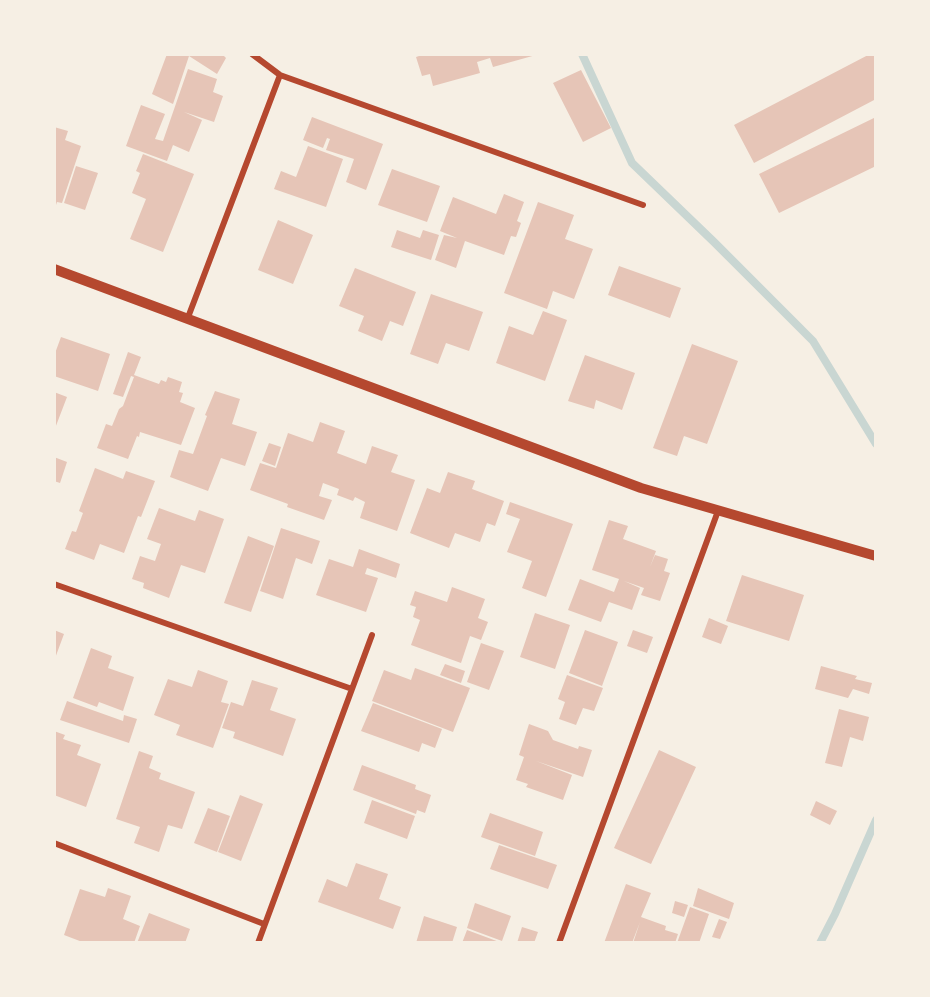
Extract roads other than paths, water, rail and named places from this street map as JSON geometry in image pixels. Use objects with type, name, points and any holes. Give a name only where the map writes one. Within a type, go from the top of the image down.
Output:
[{"type":"street","points":[[252,54],[280,75],[643,205]]},
{"type":"street","points":[[187,320],[280,75]]},
{"type":"street","points":[[54,269],[641,488],[876,556]]},
{"type":"street","points":[[559,943],[718,511]]},
{"type":"street","points":[[54,584],[352,689]]},
{"type":"street","points":[[258,943],[372,635]]},
{"type":"street","points":[[54,843],[264,924]]},
{"type":"waterway","points":[[582,54],[632,163],[813,341],[876,444]]},
{"type":"waterway","points":[[820,943],[876,820]]}]
